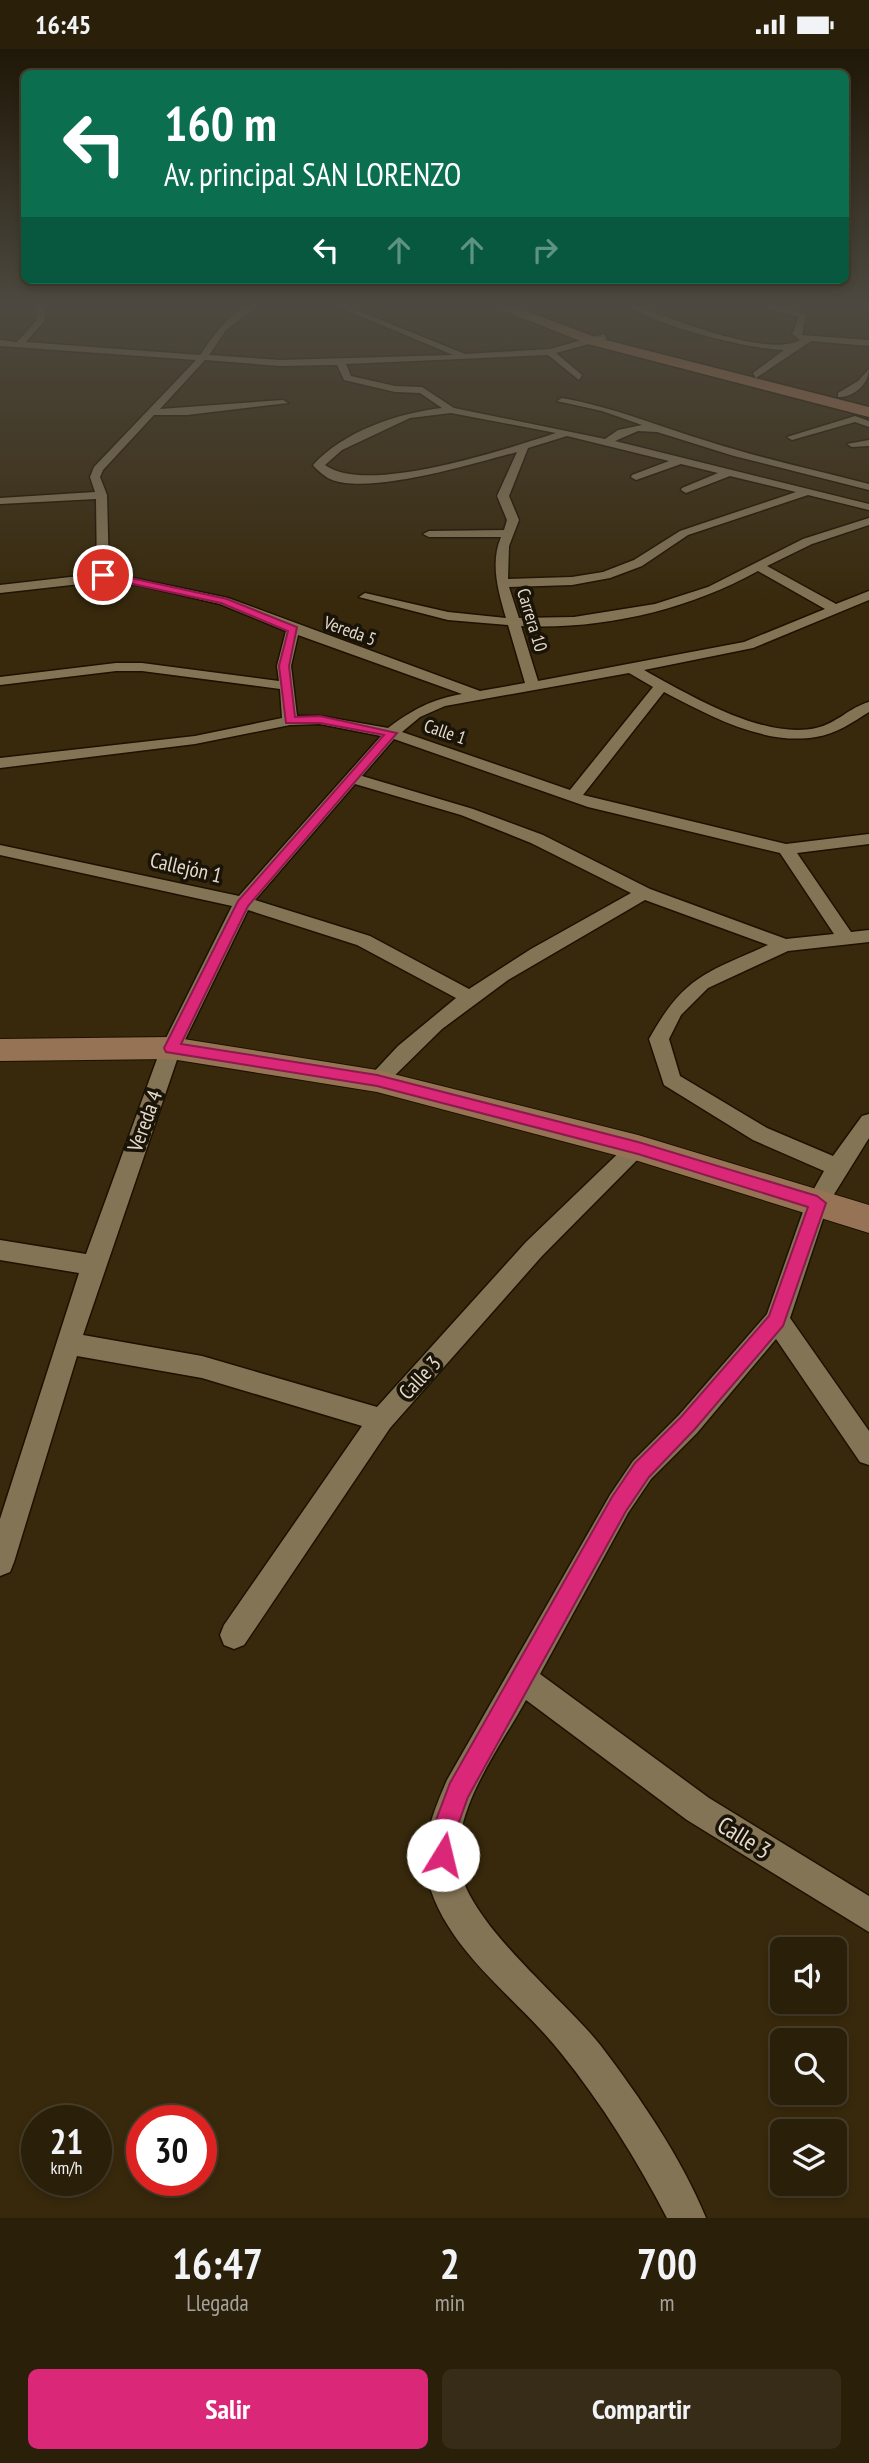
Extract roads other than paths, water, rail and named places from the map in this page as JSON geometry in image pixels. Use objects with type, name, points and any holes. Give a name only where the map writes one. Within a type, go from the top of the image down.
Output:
[{"type":"main road","points":[[823,404],[864,416]]},
{"type":"main road","points":[[0,1050],[171,1048],[377,1080],[638,1148],[869,1219]]},
{"type":"street","points":[[103,575],[101,495],[95,477],[97,469],[161,404]]},
{"type":"street","points":[[154,412],[187,412],[271,404]]},
{"type":"street","points":[[444,404],[451,409]]},
{"type":"street","points":[[581,404],[604,408],[658,429],[738,454],[869,487]]},
{"type":"street","points":[[566,433],[438,469],[385,477],[345,479],[325,474],[318,465],[338,448],[408,415],[451,409],[566,433],[607,442],[869,507]]},
{"type":"street","points":[[792,437],[864,416],[869,424]]},
{"type":"street","points":[[607,442],[622,432],[638,428],[658,429]]},
{"type":"street","points":[[852,443],[869,443]]},
{"type":"street","name":"Carrera 10","points":[[524,446],[503,496],[513,520],[503,546],[502,583],[533,686]]},
{"type":"street","points":[[636,477],[682,460]]},
{"type":"street","points":[[686,490],[730,472]]},
{"type":"street","points":[[502,583],[586,579],[616,573],[640,562],[668,540],[684,533],[810,491]]},
{"type":"street","points":[[0,501],[101,495]]},
{"type":"street","points":[[365,597],[435,615],[516,624],[587,619],[646,609],[699,594],[800,544],[869,521]]},
{"type":"street","points":[[429,534],[510,533]]},
{"type":"street","points":[[758,566],[835,609]]},
{"type":"street","name":"Vereda 5","points":[[0,589],[103,575],[223,601],[483,697]]},
{"type":"street","name":"Vereda 4","points":[[0,1562],[93,1265],[171,1048],[242,904],[391,733],[415,714],[441,702],[483,697],[748,645],[869,595]]},
{"type":"street","points":[[290,720],[284,666],[293,629]]},
{"type":"street","points":[[0,681],[116,667],[142,667],[285,687]]},
{"type":"street","points":[[631,669],[720,713],[757,726],[791,733],[816,733],[869,706]]},
{"type":"street","points":[[573,797],[661,686]]},
{"type":"street","name":"Calle 1","points":[[0,762],[195,740],[290,720],[320,720],[391,733],[573,797],[693,829],[786,849],[869,839]]},
{"type":"street","points":[[351,778],[467,813],[537,839],[644,893],[785,945]]},
{"type":"street","points":[[786,849],[848,940]]},
{"type":"street","name":"Callejón 1","points":[[1,851],[281,912],[348,934],[394,954],[471,998]]},
{"type":"street","points":[[377,1080],[414,1040],[471,998],[644,893]]},
{"type":"street","points":[[837,1167],[760,1134],[671,1080],[659,1039],[674,1011],[701,983],[785,945],[869,936]]},
{"type":"street","points":[[687,2218],[656,2158],[572,2039],[460,1915],[443,1873],[442,1836],[458,1791],[619,1504],[642,1470],[688,1424],[777,1320],[817,1203],[837,1167],[869,1122]]},
{"type":"street","name":"Calle 3","points":[[234,1635],[381,1420],[420,1380],[534,1249],[638,1148]]},
{"type":"street","points":[[0,1250],[93,1265]]},
{"type":"street","points":[[777,1320],[869,1453]]},
{"type":"street","points":[[69,1344],[202,1367],[381,1420]]},
{"type":"street","name":"Calle 3","points":[[522,1679],[698,1809],[869,1915]]}]
